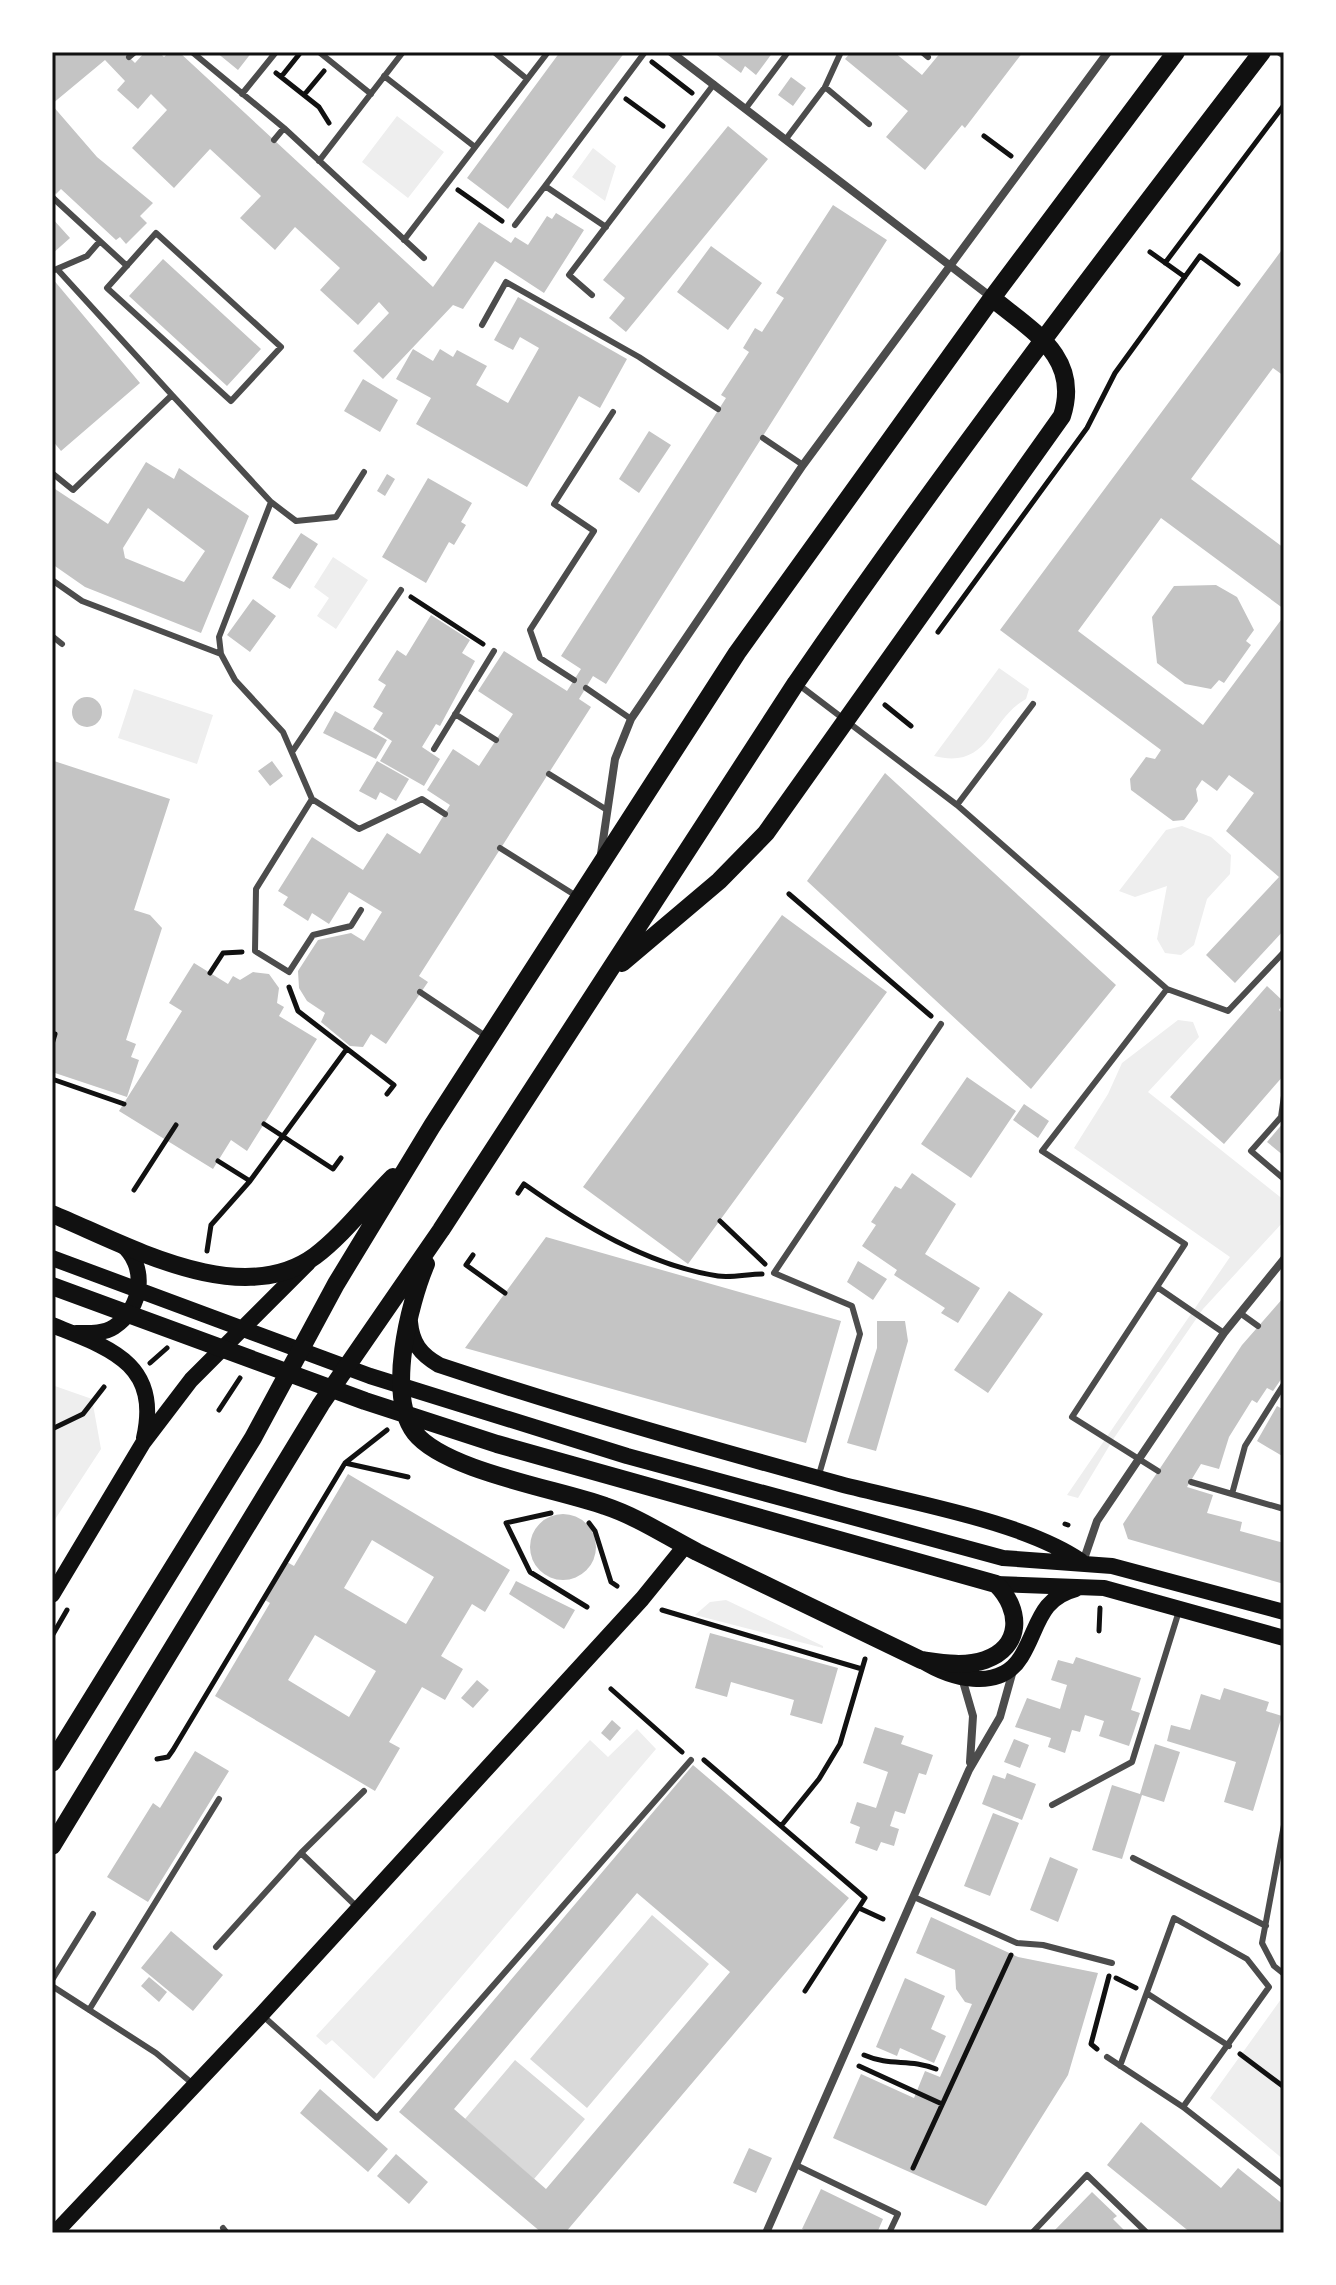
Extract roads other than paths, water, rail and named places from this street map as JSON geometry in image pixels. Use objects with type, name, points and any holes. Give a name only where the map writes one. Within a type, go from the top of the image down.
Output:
[{"type":"main road","points":[[52,1763],[253,1438],[336,1284],[415,1155],[737,653],[992,298],[1176,52]]},
{"type":"main road","points":[[52,1846],[321,1404],[441,1230],[796,683],[856,596],[1262,52]]},
{"type":"main road","points":[[603,980],[719,881],[766,833],[1062,416],[1069,384],[1065,370],[1045,342],[992,298]]},
{"type":"main road","points":[[52,1595],[143,1443],[224,1343],[415,1155]]},
{"type":"main road","points":[[52,1214],[202,1273],[241,1278],[266,1276],[314,1257]]},
{"type":"main road","points":[[441,1230],[411,1310],[402,1393],[410,1424],[427,1446],[459,1462],[606,1506],[921,1660],[957,1671],[994,1676],[1014,1666],[1048,1603],[1073,1589],[1180,1607],[1284,1638]]},
{"type":"main road","points":[[70,1333],[93,1333],[114,1327],[134,1302],[139,1269],[128,1249],[117,1240]]},
{"type":"main road","points":[[52,1258],[370,1376],[742,1489],[1003,1558],[1112,1566],[1284,1612]]},
{"type":"main road","points":[[52,1286],[365,1401],[497,1444],[996,1584],[1097,1592]]},
{"type":"main road","points":[[411,1310],[412,1339],[426,1357],[439,1365],[818,1478],[1021,1532],[1058,1546],[1083,1562]]},
{"type":"main road","points":[[52,1325],[111,1350],[135,1371],[148,1401],[143,1443]]},
{"type":"main road","points":[[55,2233],[261,2015],[633,1608],[685,1546]]},
{"type":"main road","points":[[957,1671],[999,1653],[1012,1640],[1016,1627],[1014,1611],[996,1584]]},
{"type":"street","points":[[671,52],[992,298]]},
{"type":"street","points":[[600,865],[619,743],[631,719],[803,465],[1108,52]]},
{"type":"street","points":[[1083,1562],[1092,1530],[1138,1460],[1224,1333],[1284,1259]]},
{"type":"street","points":[[766,2233],[969,1770],[1000,1717],[1014,1666]]},
{"type":"street","points":[[957,1671],[973,1716],[969,1770]]},
{"type":"lane","points":[[192,52],[284,128],[424,258]]},
{"type":"lane","points":[[242,94],[276,52]]},
{"type":"lane","points":[[319,52],[371,94]]},
{"type":"lane","points":[[319,161],[403,52]]},
{"type":"lane","points":[[494,52],[527,79]]},
{"type":"lane","points":[[404,240],[548,52]]},
{"type":"lane","points":[[515,225],[645,52]]},
{"type":"lane","points":[[746,108],[788,52]]},
{"type":"lane","points":[[786,139],[825,87],[841,52]]},
{"type":"lane","points":[[1278,52],[1284,56]]},
{"type":"lane","points":[[384,76],[475,147]]},
{"type":"lane","points":[[592,295],[569,275],[714,84]]},
{"type":"lane","points":[[825,87],[869,124]]},
{"type":"lane","points":[[274,140],[284,128]]},
{"type":"lane","points":[[545,186],[606,227]]},
{"type":"lane","points":[[52,197],[127,266]]},
{"type":"lane","points":[[156,233],[281,347],[231,401],[107,288],[127,266],[156,233]]},
{"type":"lane","points":[[100,241],[87,256],[54,270],[271,502],[296,521],[336,517],[364,472]]},
{"type":"lane","points":[[482,325],[506,282],[639,357],[718,409]]},
{"type":"lane","points":[[52,473],[73,490],[172,395]]},
{"type":"lane","points":[[574,680],[540,658],[530,630],[594,531],[554,504],[613,412]]},
{"type":"lane","points":[[763,438],[803,465]]},
{"type":"lane","points":[[271,502],[219,637],[221,654],[235,680],[283,732],[312,799],[359,829],[422,799],[445,814]]},
{"type":"lane","points":[[52,580],[82,601],[221,654]]},
{"type":"lane","points":[[292,752],[401,590]]},
{"type":"lane","points":[[52,636],[62,644]]},
{"type":"lane","points":[[434,749],[494,651]]},
{"type":"lane","points":[[796,683],[957,805],[1167,989],[1228,1011],[1284,952]]},
{"type":"lane","points":[[586,688],[631,719]]},
{"type":"lane","points":[[957,805],[1033,704]]},
{"type":"lane","points":[[455,714],[496,740]]},
{"type":"lane","points":[[549,774],[607,810]]},
{"type":"lane","points":[[312,799],[256,889],[255,951],[289,972],[313,935],[351,926],[361,910]]},
{"type":"lane","points":[[500,848],[578,897]]},
{"type":"lane","points":[[1158,1471],[1072,1417],[1185,1244],[1042,1151],[1167,989]]},
{"type":"lane","points":[[420,992],[489,1038]]},
{"type":"lane","points":[[818,1478],[860,1334],[852,1306],[774,1273],[941,1024]]},
{"type":"lane","points":[[1284,1096],[1281,1117],[1251,1151],[1284,1179]]},
{"type":"lane","points":[[1157,1287],[1224,1333]]},
{"type":"lane","points":[[1240,1313],[1258,1326]]},
{"type":"lane","points":[[1232,1494],[1245,1446],[1284,1384]]},
{"type":"lane","points":[[1191,1482],[1284,1509]]},
{"type":"lane","points":[[1052,1805],[1132,1762],[1180,1607]]},
{"type":"lane","points":[[261,2015],[377,2118],[691,1760]]},
{"type":"lane","points":[[216,1947],[301,1853],[364,1791]]},
{"type":"lane","points":[[89,2010],[219,1799]]},
{"type":"lane","points":[[1284,1825],[1262,1943],[1274,1966],[1284,1974]]},
{"type":"lane","points":[[301,1853],[359,1908]]},
{"type":"lane","points":[[1133,1858],[1266,1926]]},
{"type":"lane","points":[[914,1897],[1017,1943],[1043,1945],[1112,1963]]},
{"type":"lane","points":[[93,1914],[52,1983],[156,2053],[195,2085]]},
{"type":"lane","points":[[1120,2066],[1174,1918],[1247,1959],[1269,1987],[1183,2107]]},
{"type":"lane","points":[[1148,1994],[1229,2046]]},
{"type":"lane","points":[[1107,2057],[1183,2107],[1284,2186]]},
{"type":"lane","points":[[796,2165],[898,2214],[889,2233]]},
{"type":"lane","points":[[1032,2233],[1087,2175],[1147,2233]]}]
